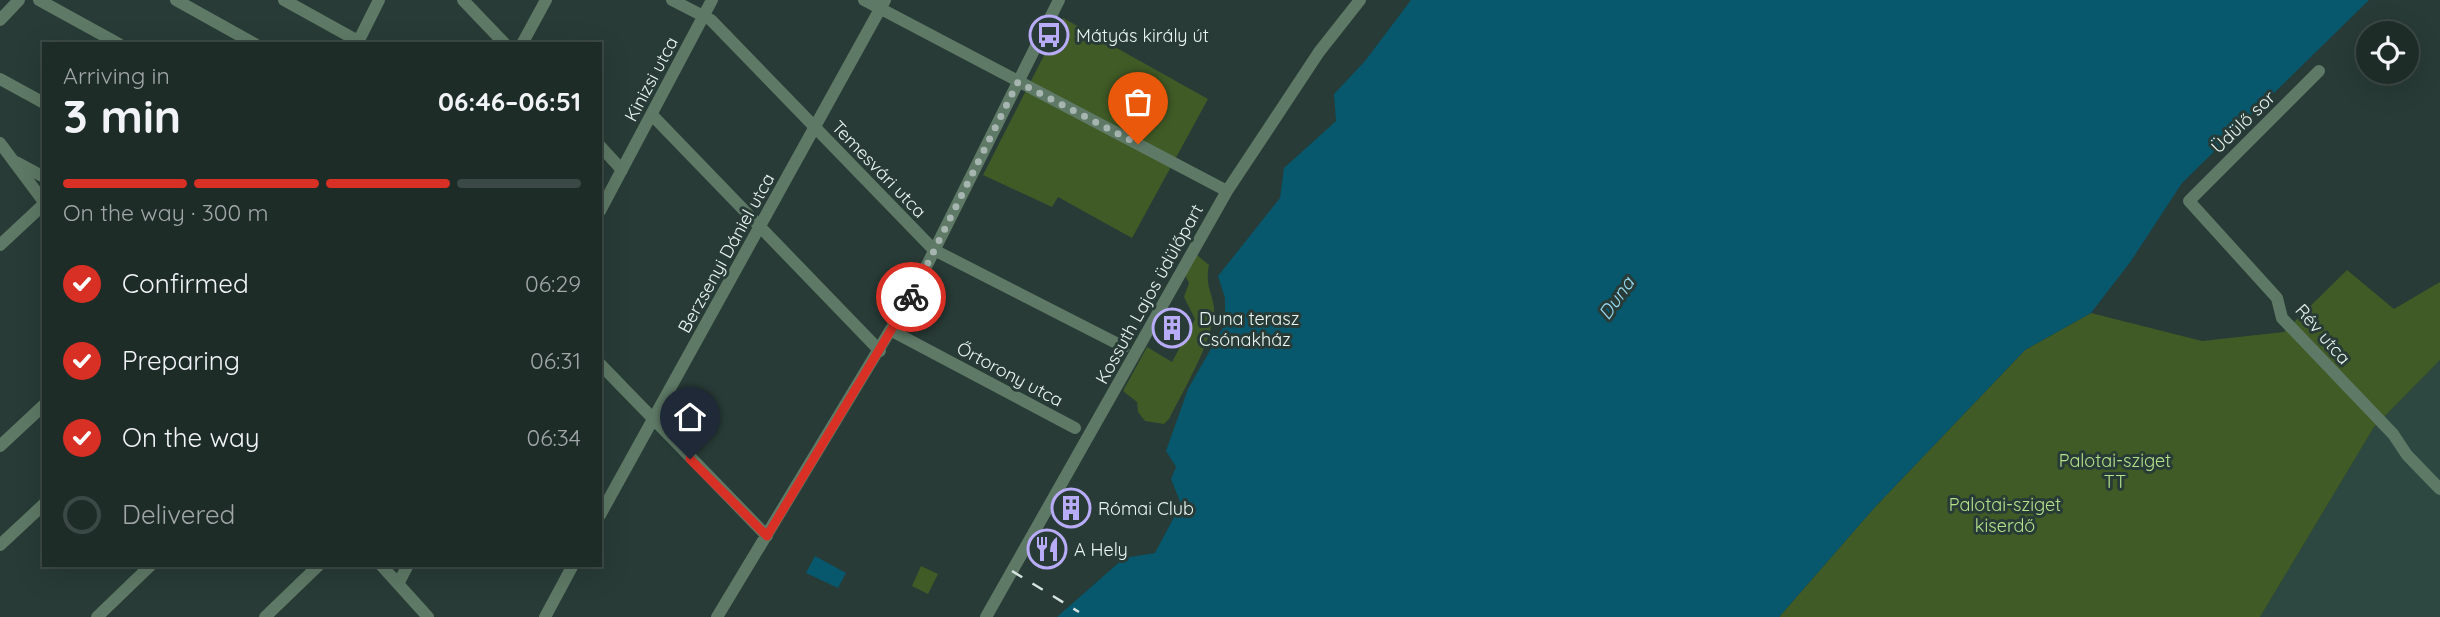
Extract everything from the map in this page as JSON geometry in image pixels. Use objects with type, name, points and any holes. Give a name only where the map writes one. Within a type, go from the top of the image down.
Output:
[{"type":"street","points":[[0,20],[19,0]]},
{"type":"street","points":[[39,0],[116,42]]},
{"type":"street","points":[[176,0],[251,42]]},
{"type":"street","points":[[284,0],[357,42],[379,0]]},
{"type":"street","points":[[463,0],[503,42]]},
{"type":"street","points":[[523,42],[546,0]]},
{"type":"street","name":"Temesvári utca","points":[[673,0],[711,20],[934,250],[1124,347]]},
{"type":"street","name":"Kinizsi utca","points":[[602,207],[712,0]]},
{"type":"street","points":[[864,0],[883,4],[1018,82],[1227,191]]},
{"type":"street","points":[[718,617],[892,331],[1059,0]]},
{"type":"street","name":"Kossuth Lajos üdülőpart","points":[[986,617],[1227,191],[1319,52],[1360,0]]},
{"type":"street","name":"Berzsenyi Dániel utca","points":[[602,511],[883,4]]},
{"type":"street","name":"Üdülő sor","points":[[2191,197],[2319,71]]},
{"type":"street","points":[[0,79],[42,102]]},
{"type":"street","points":[[652,114],[880,351]]},
{"type":"street","points":[[0,143],[42,200]]},
{"type":"street","points":[[602,148],[622,170]]},
{"type":"street","points":[[12,160],[42,176]]},
{"type":"street","name":"Rév utca","points":[[2191,197],[2191,205],[2277,298],[2282,318],[2393,434],[2407,455],[2440,489]]},
{"type":"street","points":[[0,245],[42,205]]},
{"type":"street","name":"Őrtorony utca","points":[[892,331],[1075,428]]},
{"type":"street","points":[[602,366],[767,536]]},
{"type":"street","points":[[0,446],[42,407]]},
{"type":"street","points":[[0,545],[42,506]]},
{"type":"street","points":[[97,617],[149,567]]},
{"type":"street","points":[[265,617],[317,567]]},
{"type":"street","points":[[383,567],[428,617]]},
{"type":"street","points":[[398,584],[407,567]]},
{"type":"street","points":[[545,617],[572,567]]},
{"type":"shaded area","points":[[2440,360],[2440,617],[2260,617],[2374,427]]},
{"type":"green space","points":[[1063,18],[1208,99],[1132,238],[1058,197],[1052,207],[983,175]]},
{"type":"green space","points":[[1197,255],[1209,265],[1208,280],[1214,313],[1212,326],[1196,367],[1169,419],[1164,424],[1145,421],[1138,412],[1137,402],[1123,391],[1147,347],[1172,362],[1195,319],[1184,297],[1189,283],[1185,275]]},
{"type":"green space","name":"Palotai-sziget TT","points":[[2347,270],[2394,309],[2440,282],[2440,360],[2374,427],[2260,617],[1779,617],[1875,507],[2025,350],[2091,313],[2202,341],[2284,332]]},
{"type":"green space","points":[[921,566],[938,574],[928,594],[912,586]]},
{"type":"water","name":"Duna","points":[[1411,0],[2369,0],[2182,183],[2131,261],[2091,313],[2025,350],[1875,507],[1779,617],[1057,617],[1124,558],[1155,553],[1181,504],[1171,479],[1176,467],[1166,451],[1188,389],[1225,324],[1225,298],[1218,276],[1280,198],[1284,168],[1336,121],[1334,94],[1365,61]]},
{"type":"water","points":[[815,556],[846,573],[838,588],[806,573]]},
{"type":"railway","points":[[1012,571],[1079,612]]},
{"type":"way so far","points":[[911,297],[1018,82],[1138,144]]},
{"type":"place","name":"Mátyás király út","points":[[1049,35]]},
{"type":"place","name":"Duna terasz Csónakház","points":[[1172,328]]},
{"type":"place","name":"Római Club","points":[[1071,508]]},
{"type":"place","name":"A Hely","points":[[1047,549]]},
{"type":"route","points":[[690,459],[767,536],[911,297]]},
{"type":"park label","name":"Palotai-sziget kiserdő","points":[[2005,514]]}]
